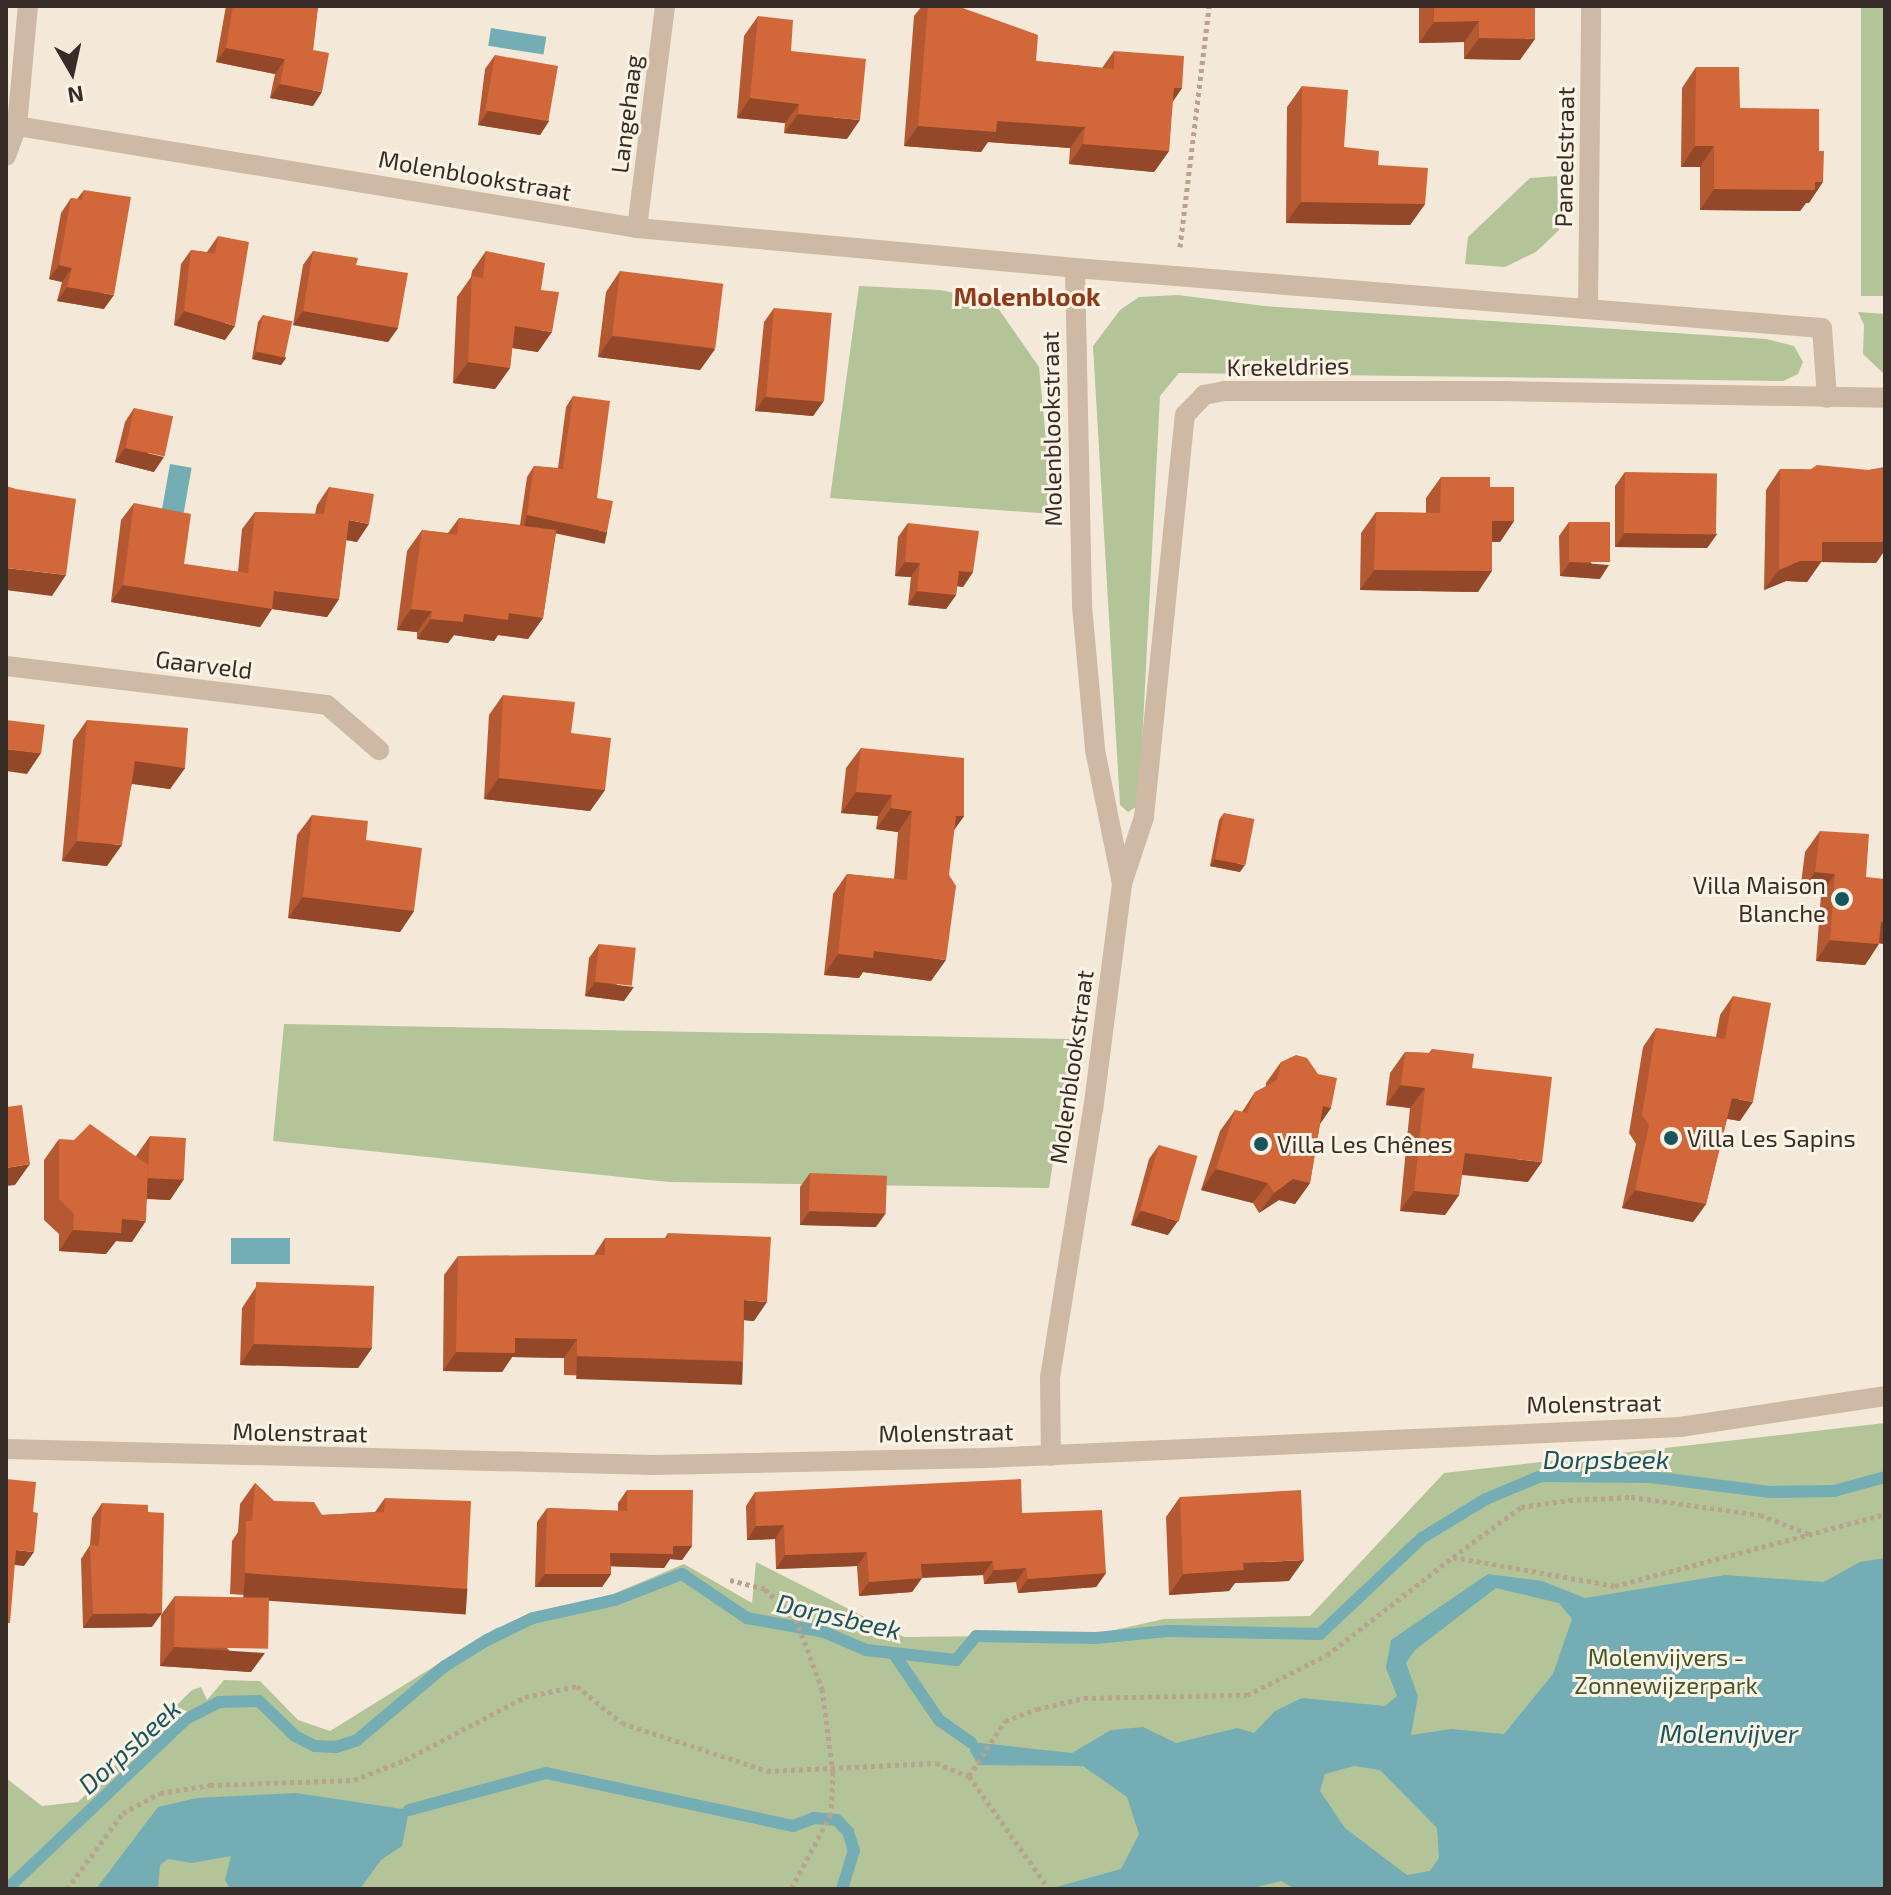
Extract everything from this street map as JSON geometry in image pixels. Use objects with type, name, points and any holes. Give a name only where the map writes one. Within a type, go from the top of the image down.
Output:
[{"type":"street","points":[[6,156],[17,126],[28,6]]},
{"type":"street","name":"Langehaag","points":[[637,228],[665,6]]},
{"type":"street","name":"Paneelstraat","points":[[1588,309],[1591,6]]},
{"type":"street","name":"Molenblookstraat","points":[[17,126],[637,228],[1075,268],[1082,606],[1095,750],[1122,884],[1093,1109],[1050,1378],[1051,1456]]},
{"type":"street","points":[[1075,268],[1822,328],[1827,398]]},
{"type":"street","name":"Krekeldries","points":[[1122,884],[1144,817],[1185,415],[1204,395],[1225,391],[1500,391],[1885,398]]},
{"type":"street","name":"Gaarveld","points":[[6,666],[327,705],[379,750]]},
{"type":"street","name":"Molenstraat","points":[[6,1449],[654,1465],[1051,1456],[1680,1427],[1885,1396]]},
{"type":"path","points":[[1181,242],[1209,6]]},
{"type":"path","points":[[969,1776],[974,1761],[1005,1721],[1084,1698],[1247,1695],[1327,1655],[1521,1507],[1569,1500],[1631,1497],[1760,1515],[1812,1535]]},
{"type":"path","points":[[1453,1557],[1615,1586],[1885,1514]]},
{"type":"path","points":[[730,1580],[765,1589],[796,1619],[822,1689],[833,1772],[831,1814],[791,1889]]},
{"type":"path","points":[[67,1889],[123,1813],[160,1793],[210,1785],[354,1780],[405,1760],[525,1697],[577,1686],[622,1723],[767,1771],[833,1772],[936,1763],[969,1776],[1048,1888]]},
{"type":"green space","points":[[1861,6],[1883,6],[1883,296],[1861,296]]},
{"type":"green space","points":[[1557,176],[1559,230],[1536,252],[1505,267],[1465,264],[1468,237],[1530,178]]},
{"type":"green space","points":[[859,286],[940,290],[993,301],[1039,367],[1053,514],[830,498]]},
{"type":"green space","points":[[1178,295],[1264,306],[1766,339],[1794,346],[1803,362],[1798,374],[1783,381],[1179,373],[1160,396],[1140,782],[1136,807],[1128,812],[1120,805],[1093,346],[1120,310],[1139,297]]},
{"type":"green space","points":[[1858,312],[1885,314],[1885,375],[1863,354],[1864,325]]},
{"type":"green space","points":[[284,1024],[1072,1039],[1049,1188],[669,1182],[273,1141]]},
{"type":"green space","name":"Molenvijvers - Zonnewijzerpark","points":[[1885,1423],[1885,1889],[6,1889],[6,1778],[42,1806],[78,1802],[192,1690],[201,1687],[207,1700],[224,1680],[260,1681],[298,1720],[330,1731],[496,1628],[580,1608],[684,1564],[752,1603],[756,1562],[904,1637],[1092,1635],[1164,1619],[1310,1616],[1444,1473]]},
{"type":"water","points":[[491,28],[546,37],[543,55],[488,46]]},
{"type":"water","points":[[170,464],[192,468],[184,513],[162,509]]},
{"type":"water","points":[[231,1238],[290,1238],[290,1264],[231,1264]]},
{"type":"water","name":"Molenvijver","points":[[1885,1558],[1885,1889],[1295,1889],[1281,1881],[1249,1889],[1049,1889],[1121,1869],[1139,1834],[1127,1797],[1083,1766],[978,1765],[970,1751],[971,1742],[1072,1753],[1111,1730],[1143,1727],[1176,1743],[1237,1728],[1254,1733],[1275,1711],[1302,1698],[1385,1706],[1397,1696],[1386,1668],[1391,1640],[1488,1574],[1542,1581],[1585,1598],[1725,1575],[1824,1582],[1860,1562]],"holes":[[[1496,1588],[1559,1603],[1572,1619],[1553,1674],[1504,1734],[1451,1729],[1411,1735],[1418,1696],[1406,1663],[1415,1650]],[[1354,1766],[1380,1770],[1437,1828],[1439,1858],[1430,1871],[1407,1875],[1345,1828],[1320,1791],[1325,1774]]]},
{"type":"water","points":[[296,1793],[409,1810],[402,1846],[381,1860],[360,1889],[230,1889],[225,1880],[231,1856],[192,1863],[168,1859],[160,1865],[158,1889],[96,1889],[158,1807],[197,1798]]},
{"type":"building","points":[[233,6],[318,6],[313,50],[329,53],[322,92],[280,84],[285,59],[226,48]]},
{"type":"building","points":[[928,6],[957,6],[1038,35],[1036,61],[1114,69],[1114,51],[1184,56],[1182,88],[1174,88],[1169,151],[1083,144],[1085,127],[997,121],[996,132],[918,126]]},
{"type":"building","points":[[1434,6],[1535,6],[1535,39],[1479,38],[1479,21],[1434,22]]},
{"type":"building","points":[[758,16],[793,20],[791,51],[866,59],[860,120],[798,114],[799,104],[750,98]]},
{"type":"building","points":[[495,55],[558,66],[548,121],[485,110]]},
{"type":"building","points":[[1696,67],[1739,67],[1740,108],[1819,109],[1819,151],[1824,151],[1823,182],[1815,182],[1815,190],[1714,189],[1714,146],[1695,146]]},
{"type":"building","points":[[1302,86],[1348,90],[1344,147],[1379,151],[1378,165],[1428,168],[1425,204],[1301,202]]},
{"type":"building","points":[[84,190],[131,197],[114,295],[67,287],[72,268],[59,265],[71,198],[82,200]]},
{"type":"building","points":[[218,236],[249,242],[235,326],[184,311],[191,250],[215,254]]},
{"type":"building","points":[[313,251],[358,258],[356,265],[408,273],[398,328],[303,311]]},
{"type":"building","points":[[486,251],[545,263],[541,290],[559,292],[552,332],[515,326],[510,368],[468,362],[472,276],[483,278]]},
{"type":"building","points":[[620,271],[723,284],[715,348],[612,336]]},
{"type":"building","points":[[774,308],[832,313],[824,402],[766,397]]},
{"type":"building","points":[[263,315],[292,321],[285,357],[255,351]]},
{"type":"building","points":[[573,396],[610,401],[597,498],[613,501],[607,532],[527,515],[534,466],[563,469]]},
{"type":"building","points":[[134,408],[173,416],[165,456],[125,448]]},
{"type":"building","points":[[1817,465],[1869,470],[1885,467],[1885,542],[1822,542],[1822,561],[1800,561],[1779,570],[1780,469],[1810,470]]},
{"type":"building","points":[[1625,472],[1717,474],[1716,535],[1624,533]]},
{"type":"building","points":[[1441,477],[1490,477],[1490,487],[1514,487],[1514,521],[1492,521],[1492,571],[1374,570],[1376,512],[1440,513]]},
{"type":"building","points":[[6,486],[76,499],[66,575],[6,568]]},
{"type":"building","points":[[329,487],[374,494],[369,524],[349,520],[339,599],[274,591],[272,609],[123,585],[134,503],[191,514],[184,564],[248,573],[255,512],[324,514]]},
{"type":"building","points":[[459,518],[556,530],[543,618],[509,613],[508,620],[464,614],[463,622],[431,619],[432,611],[411,609],[422,530],[457,535]]},
{"type":"building","points":[[1569,522],[1610,522],[1610,562],[1569,562]]},
{"type":"building","points":[[908,523],[979,531],[973,572],[959,571],[956,595],[917,591],[920,563],[905,562]]},
{"type":"building","points":[[503,695],[575,702],[571,733],[611,738],[605,790],[499,778]]},
{"type":"building","points":[[6,720],[45,725],[41,754],[6,749]]},
{"type":"building","points":[[87,720],[188,728],[185,768],[135,761],[122,845],[77,841]]},
{"type":"building","points":[[861,748],[964,758],[964,816],[956,816],[949,875],[956,886],[946,960],[874,951],[873,958],[838,954],[847,874],[907,880],[912,811],[891,808],[892,795],[856,792]]},
{"type":"building","points":[[1224,813],[1254,819],[1245,865],[1215,859]]},
{"type":"building","points":[[312,815],[368,821],[366,840],[422,848],[414,911],[303,897]]},
{"type":"building","points":[[1820,831],[1869,834],[1866,877],[1885,879],[1885,922],[1881,921],[1879,944],[1830,940],[1835,874],[1815,872]]},
{"type":"building","points":[[599,944],[636,948],[632,986],[595,982]]},
{"type":"building","points":[[1733,996],[1771,1003],[1753,1102],[1732,1098],[1706,1204],[1635,1190],[1649,1125],[1642,1115],[1656,1028],[1725,1039]]},
{"type":"building","points":[[1432,1049],[1474,1054],[1472,1068],[1552,1077],[1542,1162],[1465,1153],[1459,1195],[1414,1191],[1425,1088],[1401,1085],[1405,1052],[1431,1053]]},
{"type":"building","name":"Villa Les Chênes","points":[[1296,1055],[1307,1058],[1318,1074],[1337,1078],[1331,1108],[1323,1106],[1310,1183],[1293,1179],[1274,1193],[1268,1183],[1216,1169],[1235,1110],[1247,1113],[1255,1092],[1277,1080],[1281,1062]]},
{"type":"building","points":[[22,1105],[30,1164],[6,1168],[6,1107]]},
{"type":"building","points":[[90,1124],[148,1165],[146,1221],[122,1219],[121,1233],[73,1230],[74,1214],[59,1199],[59,1139],[74,1140]]},
{"type":"building","points":[[150,1136],[186,1138],[184,1180],[148,1178]]},
{"type":"building","points":[[1159,1145],[1197,1156],[1179,1221],[1140,1210]]},
{"type":"building","points":[[810,1173],[887,1176],[886,1214],[809,1211]]},
{"type":"building","points":[[668,1233],[771,1237],[767,1302],[744,1300],[743,1361],[577,1356],[577,1339],[515,1338],[515,1353],[456,1352],[458,1256],[605,1255],[605,1238],[668,1238]]},
{"type":"building","points":[[256,1282],[374,1286],[372,1348],[254,1344]]},
{"type":"building","points":[[6,1479],[36,1482],[33,1512],[38,1513],[34,1552],[16,1550],[10,1623],[6,1623]]},
{"type":"building","points":[[1021,1479],[1022,1513],[1102,1510],[1106,1573],[1028,1579],[1026,1568],[994,1570],[993,1561],[921,1564],[922,1578],[869,1582],[867,1552],[785,1555],[784,1525],[756,1526],[755,1492]]},
{"type":"building","points":[[255,1483],[274,1501],[314,1502],[322,1515],[384,1512],[385,1498],[471,1501],[467,1589],[245,1573],[246,1521],[252,1521]]},
{"type":"building","points":[[627,1490],[693,1490],[692,1546],[673,1546],[673,1554],[610,1553],[611,1574],[545,1574],[547,1508],[627,1511]]},
{"type":"building","points":[[1301,1490],[1304,1560],[1243,1563],[1244,1570],[1183,1574],[1180,1497]]},
{"type":"building","points":[[102,1503],[148,1505],[148,1512],[164,1513],[162,1613],[93,1614],[90,1545],[99,1546]]},
{"type":"building","points":[[175,1596],[269,1598],[268,1649],[174,1647]]},
{"type":"waterway","name":"Dorpsbeek","points":[[7,1889],[186,1719],[219,1702],[259,1701],[295,1736],[315,1746],[336,1747],[357,1740],[445,1666],[487,1640],[533,1618],[615,1600],[682,1574],[747,1618],[824,1632],[866,1650],[956,1660],[976,1636],[1096,1638],[1168,1631],[1320,1634],[1422,1538],[1486,1499],[1541,1476],[1651,1477],[1770,1492],[1834,1491],[1885,1477]]},
{"type":"waterway","points":[[894,1654],[939,1720],[971,1742]]},
{"type":"waterway","points":[[409,1810],[546,1773],[793,1826],[814,1818],[837,1820],[848,1832],[854,1850],[843,1887]]},
{"type":"place","name":"Villa Maison Blanche","points":[[1842,899]]},
{"type":"place","name":"Villa Les Sapins","points":[[1671,1138]]},
{"type":"place","name":"Villa Les Chênes","points":[[1261,1144]]},
{"type":"district","name":"Molenblook","points":[[1027,296]]}]
